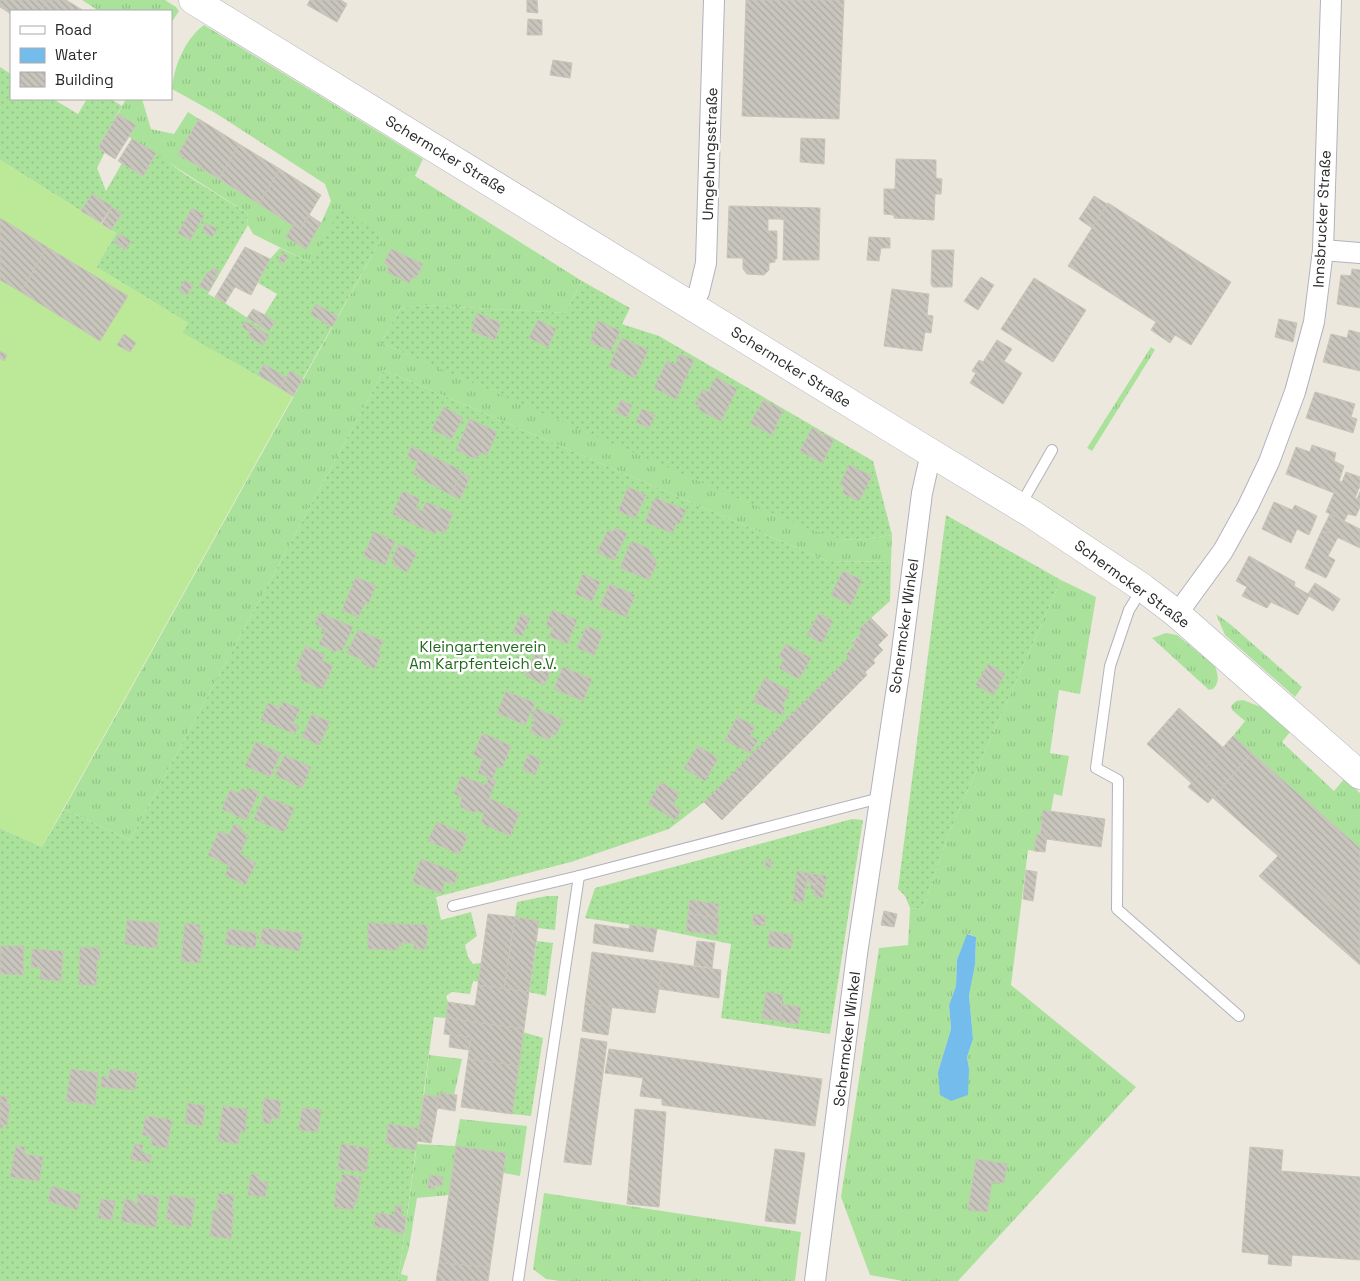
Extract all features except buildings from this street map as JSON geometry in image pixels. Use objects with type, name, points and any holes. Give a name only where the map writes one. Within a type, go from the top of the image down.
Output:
[{"type":"main road","name":"Schermcker Straße","points":[[193,0],[1020,507],[1102,560],[1143,588],[1176,614],[1360,774]]},
{"type":"street","name":"Umgehungsstraße","points":[[690,305],[699,292],[706,263],[714,0]]},
{"type":"street","name":"Innsbrucker Straße","points":[[1176,614],[1223,551],[1248,506],[1269,462],[1296,392],[1314,322],[1323,250],[1331,0]]},
{"type":"street","points":[[1323,250],[1360,253]]},
{"type":"street","name":"Schermcker Winkel","points":[[815,1281],[922,493],[931,454]]},
{"type":"lane","points":[[1020,507],[1052,450]]},
{"type":"lane","points":[[1143,588],[1129,610],[1110,666],[1096,768],[1118,780],[1117,909],[1239,1016]]},
{"type":"lane","points":[[453,906],[579,876],[880,798]]},
{"type":"lane","points":[[518,1281],[579,876]]},
{"type":"green space","points":[[82,0],[165,0],[179,11],[172,22],[172,10],[97,10]]},
{"type":"green space","points":[[204,25],[423,159],[415,176],[582,281],[565,313],[421,305],[400,309],[381,343],[841,539],[856,540],[892,535],[891,562],[827,561],[384,370],[130,840],[64,809],[383,236],[311,263],[253,234],[248,225],[247,213],[129,137],[136,125],[118,114],[125,100],[142,100],[151,129],[174,134],[188,112],[199,119],[178,154],[293,225],[306,248],[321,223],[331,201],[325,184],[217,114],[172,89],[178,62],[186,45]]},
{"type":"green space","points":[[0,67],[10,73],[10,100],[55,100],[78,114],[86,100],[113,100],[122,106],[98,148],[105,152],[97,168],[106,191],[122,163],[143,176],[156,153],[183,173],[247,213],[248,225],[208,294],[258,325],[277,294],[258,283],[270,259],[280,248],[311,263],[340,209],[383,236],[293,396],[182,333],[188,323],[96,267],[116,233],[111,230],[121,213],[92,194],[81,211],[0,160]]},
{"type":"green space","points":[[0,160],[116,233],[96,267],[188,323],[183,333],[293,396],[42,847],[0,828]]},
{"type":"green space","points":[[582,281],[630,308],[622,324],[659,336],[873,461],[892,535],[856,540],[841,539],[809,529],[381,343],[400,309],[421,305],[565,313]]},
{"type":"green space","points":[[1151,347],[1155,350],[1092,451],[1087,448]]},
{"type":"green space","name":"Kleingartenverein Am Karpfenteich e.V.","points":[[384,370],[827,561],[891,562],[890,601],[859,629],[862,632],[852,642],[855,645],[846,653],[849,657],[704,802],[669,829],[571,862],[436,897],[441,920],[471,912],[477,936],[465,945],[468,957],[473,964],[481,963],[479,982],[473,981],[470,994],[452,992],[446,996],[448,1002],[446,1018],[434,1017],[398,1281],[0,1281],[0,828],[42,847],[64,809],[130,840]]},
{"type":"green space","points":[[946,515],[1061,580],[948,835],[923,909],[910,908],[905,896],[898,889]]},
{"type":"green space","points":[[1061,580],[1096,597],[1080,694],[1059,690],[1050,753],[1069,756],[1062,796],[1054,794],[1051,811],[1043,810],[1040,834],[1037,834],[1034,851],[1028,850],[1011,985],[1136,1087],[958,1281],[903,1281],[870,1275],[841,1197],[879,948],[908,945],[910,908],[923,909],[948,835]],"holes":[[[968,934],[976,937],[975,965],[969,994],[973,1039],[967,1057],[969,1069],[938,1072],[951,1029],[949,1005],[956,986],[957,960]]]},
{"type":"green space","points":[[1216,614],[1302,687],[1295,697],[1225,635]]},
{"type":"green space","points":[[1166,633],[1177,635],[1215,666],[1218,678],[1217,684],[1213,689],[1209,690],[1152,638]]},
{"type":"green space","points":[[1243,700],[1261,707],[1290,732],[1282,742],[1334,791],[1344,779],[1360,793],[1360,848],[1233,736],[1245,721],[1232,710],[1231,706],[1236,701]]},
{"type":"green space","points":[[852,819],[863,820],[830,1034],[721,1018],[731,944],[657,929],[585,918],[595,888]]},
{"type":"green space","points":[[547,896],[558,896],[555,930],[538,928],[539,921],[515,917],[517,902]]},
{"type":"green space","points":[[537,941],[553,943],[546,996],[529,992]]},
{"type":"green space","points":[[523,1032],[543,1038],[531,1116],[512,1114]]},
{"type":"green space","points":[[429,1055],[462,1059],[454,1095],[439,1093],[439,1097],[424,1095]]},
{"type":"green space","points":[[460,1119],[527,1126],[520,1176],[504,1173],[506,1153],[456,1146],[449,1195],[417,1198],[409,1248],[401,1274],[408,1276],[407,1281],[398,1281],[417,1144],[455,1146]]},
{"type":"green space","points":[[544,1193],[801,1232],[795,1281],[560,1281],[546,1279],[533,1269]]},
{"type":"water","points":[[967,934],[976,937],[975,965],[969,995],[973,1039],[967,1057],[969,1069],[968,1095],[951,1101],[940,1095],[938,1072],[951,1029],[949,1005],[956,986],[957,960]]}]
